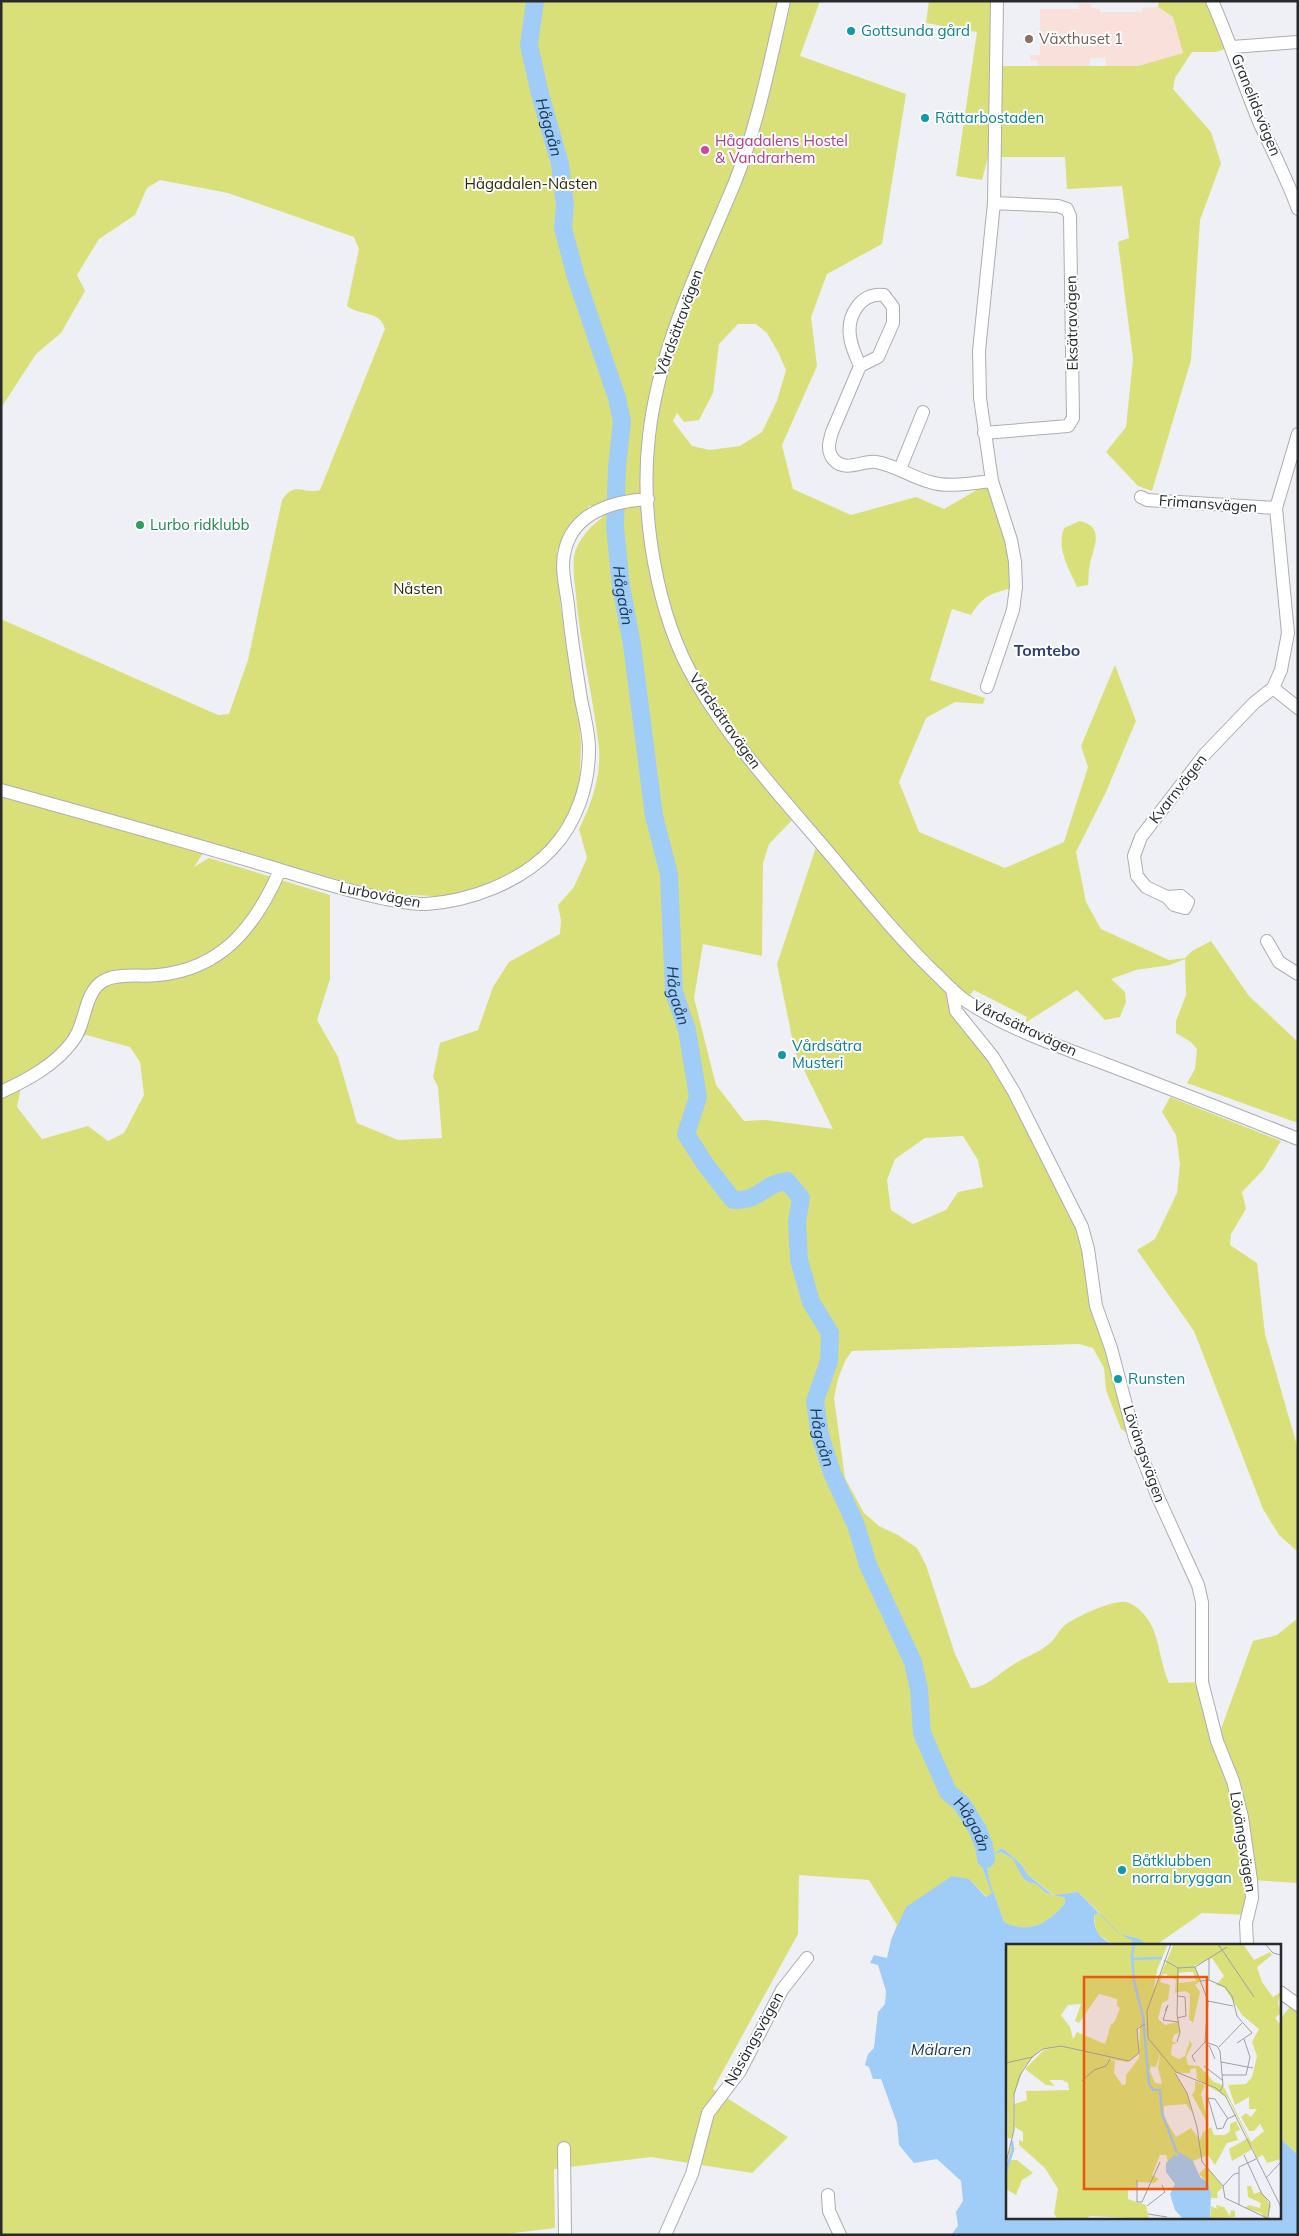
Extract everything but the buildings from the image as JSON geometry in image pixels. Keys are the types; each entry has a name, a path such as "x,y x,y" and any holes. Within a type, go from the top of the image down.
{"street":[{"name":"Vårdsätravägen","path":"784,1 757,117 736,180 709,240 662,366 648,437 648,499 651,538 665,603 677,644 696,682 746,756 877,912 966,1001 1045,1040 1298,1139"},
{"path":"987,687 1012,610 1016,587 1015,562 1011,540 992,480 980,398 979,351 994,203 997,1"},
{"name":"Granelidsvägen","path":"1212,1 1232,46 1260,122 1287,179 1298,209"},
{"path":"1232,46 1298,42"},
{"name":"Eksätravägen","path":"984,433 1063,427 1068,426 1073,418 1070,216 1067,209 1058,206 994,203"},
{"path":"860,366 851,342 850,325 861,301 873,294 884,295 894,307 893,323 878,357 860,366 832,432 829,452 839,464 855,466 873,461 937,483 992,480"},
{"path":"900,469 923,412"},
{"path":"1298,434 1276,508 1288,633 1285,656 1273,688 1298,708"},
{"name":"Frimansvägen","path":"1141,498 1147,500 1276,508"},
{"name":"Lurbovägen","path":"1,790 375,897 424,904 451,901 510,881 552,849 569,825 581,802 587,775 589,747 572,646 564,552 576,530 585,519 603,507 627,500 648,499"},
{"name":"Kvarnvägen","path":"1168,897 1146,887 1137,876 1134,856 1140,837 1205,754 1254,703 1273,688"},
{"path":"1,1092 22,1082 48,1065 73,1042 82,1026 91,993 105,980 160,975 187,968 214,958 236,942 268,899 280,870"},
{"path":"1267,942 1279,962 1298,974"},
{"name":"Lövängsvägen","path":"952,989 956,1011 994,1057 1014,1092 1082,1227 1088,1249 1096,1306 1111,1348 1135,1439 1157,1495 1198,1585 1202,1602 1202,1682 1217,1741 1233,1781 1242,1817 1250,1871 1252,1898 1246,1923 1247,1944"},
{"name":"Näsängsvägen","path":"666,2235 692,2174 708,2113 740,2071 782,1990 807,1958"},
{"path":"1282,1993 1298,2005"},
{"path":"564,2148 565,2235"},
{"path":"828,2195 829,2211 840,2235"}],"shaded area":[{"path":"1079,3 1091,4 1091,8 1100,9 1100,12 1142,12 1142,8 1158,7 1173,16 1184,53 1138,66 1107,66 1105,58 1090,58 1090,66 1038,66 1037,61 1030,60 1030,55 1040,55 1040,9 1079,9"}],"green space":[{"path":"1,1 779,1 727,217 748,164 756,137 791,1 820,1 800,56 906,94 882,244 827,274 811,317 817,366 782,445 793,489 851,515 916,497 944,509 992,481 1016,587 985,598 971,615 952,609 930,680 985,698 983,704 955,702 926,718 899,782 919,832 1005,868 1064,842 1088,767 1081,746 1115,665 1136,721 1106,792 1076,852 1086,902 1101,929 1169,960 1185,958 1192,951 1211,941 1249,996 1298,1042 1298,1123 1187,1083 1195,1069 1197,1049 1191,1042 1176,1033 1176,1021 1186,995 1185,959 1170,965 1136,970 1111,979 1125,992 1126,1002 1120,1017 1105,1020 1077,990 1025,1023 1027,1017 974,990 960,1007 993,1057 1082,1227 1095,1297 1135,1439 1121,1429 1106,1390 1104,1368 1093,1348 1079,1344 852,1351 845,1361 838,1379 834,1398 845,1478 864,1513 879,1526 898,1535 917,1548 926,1565 955,1654 971,1688 987,1683 1011,1666 1046,1647 1065,1625 1077,1618 1103,1606 1126,1602 1139,1609 1153,1628 1169,1683 1202,1682 1202,1623 1217,1740 1253,1641 1277,1635 1298,1618 1298,1883 1251,1880 1248,1915 1202,1913 1157,1944 1144,1943 1123,1935 1131,1940 1132,1944 1112,1944 1096,1933 1094,1915 1101,1914 1078,1892 1054,1895 1028,1875 1020,1863 1002,1848 986,1859 982,1867 993,1893 987,1897 969,1879 891,1940 897,1925 869,1880 799,1875 798,1934 713,2089 788,2137 752,2173 651,2157 554,2169 555,2228 497,2235 1,2235 1,619 218,715 229,714 248,660 282,500 287,494 296,489 320,490 385,329 379,319 347,306 359,249 354,237 228,193 160,180 147,188 135,215 99,239 77,275 85,291 61,333 36,354 1,408","holes":["738,324 756,324 767,333 778,352 786,370 777,401 762,432 740,446 710,450 692,446 673,421 677,413 684,422 699,420 713,393 719,344","590,505 603,517 581,539 574,556 574,581 579,624 599,749 597,780 579,829 587,858 574,887 558,905 561,920 560,934 509,962 493,987 478,1030 440,1043 433,1077 438,1087 442,1138 398,1140 357,1123 338,1057 317,1020 330,979 330,895 209,858 194,867 209,844 390,894 456,897 520,870 561,833 579,802 581,743 574,672 561,610 557,550","797,815 818,841 777,964 795,1052 833,1129 766,1120 744,1121 716,1085 694,998 703,944 762,956 763,863 769,844","86,1035 130,1047 140,1062 144,1095 124,1133 108,1141 88,1126 42,1139 17,1107 22,1082 73,1042","963,1136 978,1160 983,1187 958,1192 946,1210 913,1224 891,1210 887,1180 895,1159 925,1138"]},
{"path":"929,1 997,1 996,66 1138,66 1183,53 1173,17 1158,7 1159,1 1212,1 1232,47 1216,52 1192,52 1175,78 1173,89 1211,132 1221,163 1200,220 1191,360 1152,491 1138,486 1106,452 1126,427 1133,359 1118,242 1129,238 1122,186 1067,189 1065,157 988,157 982,180 956,176 977,32 926,23"},
{"path":"1080,521 1093,528 1096,539 1089,567 1088,585 1077,587 1064,558 1062,536 1064,528"},
{"path":"1170,1097 1281,1141 1263,1170 1242,1192 1246,1209 1231,1234 1230,1245 1257,1263 1265,1334 1298,1449 1298,1552 1279,1535 1263,1509 1194,1331 1137,1250 1155,1239 1177,1193 1180,1164 1176,1135 1162,1112"},
{"path":"1001,1852 1013,1859 1028,1882 1036,1884 1046,1893 1065,1898 1065,1903 1052,1917 1030,1927 1022,1927 1004,1922 990,1882 986,1862 993,1855"},
{"path":"1294,2002 1298,2005 1298,2155 1282,2140 1282,2017"}],"water":[{"name":"Mälaren","path":"1002,1848 1020,1863 1028,1875 1053,1895 1078,1892 1120,1934 1139,1939 1146,1944 1132,1944 1131,1940 1118,1933 1098,1913 1094,1915 1096,1930 1101,1937 1112,1944 1006,1944 1006,2218 1282,2218 1282,2140 1298,2155 1298,2235 951,2235 958,2226 956,2212 963,2201 961,2181 937,2159 914,2163 899,2145 897,2123 881,2079 873,2079 869,2067 865,2065 868,2054 874,2048 878,2012 885,2004 886,1991 878,1965 870,1963 874,1955 887,1958 891,1940 906,1907 952,1876 969,1879 986,1897 992,1893 982,1867 986,1859","holes":["1001,1852 1013,1859 1023,1878 1028,1882 1036,1884 1046,1893 1065,1898 1065,1903 1059,1910 1052,1917 1038,1925 1022,1927 1004,1922 990,1882 986,1862 993,1855"]}],"waterway":[{"name":"Hågaån","path":"535,1 529,45 540,94 560,164 565,205 563,228 576,277 617,398 622,421 617,467 615,527 621,586 632,645 654,816 669,874 674,992 687,1030 698,1097 686,1134 705,1164 733,1200 742,1200 755,1196 772,1186 787,1181 801,1198 797,1222 799,1260 811,1302 830,1333 829,1361 815,1401 820,1435 832,1473 856,1525 868,1565 913,1662 919,1689 922,1733 948,1792 962,1804 978,1830 984,1846 986,1859"}],"place":[{"name":"Gottsunda gård","path":"851,31"},
{"name":"Växthuset 1","path":"1029,39"},
{"name":"Rättarbostaden","path":"925,118"},
{"name":"Hågadalens Hostel & Vandrarhem","path":"705,150"},
{"name":"Lurbo ridklubb","path":"140,525"},
{"name":"Vårdsätra Musteri","path":"782,1055"},
{"name":"Runsten","path":"1118,1379"},
{"name":"Båtklubben norra bryggan","path":"1122,1870"}],"district":[{"name":"Tomtebo","path":"1047,650"}],"park label":[{"name":"Hågadalen-Nåsten","path":"531,184"},
{"name":"Nåsten","path":"418,589"}]}
